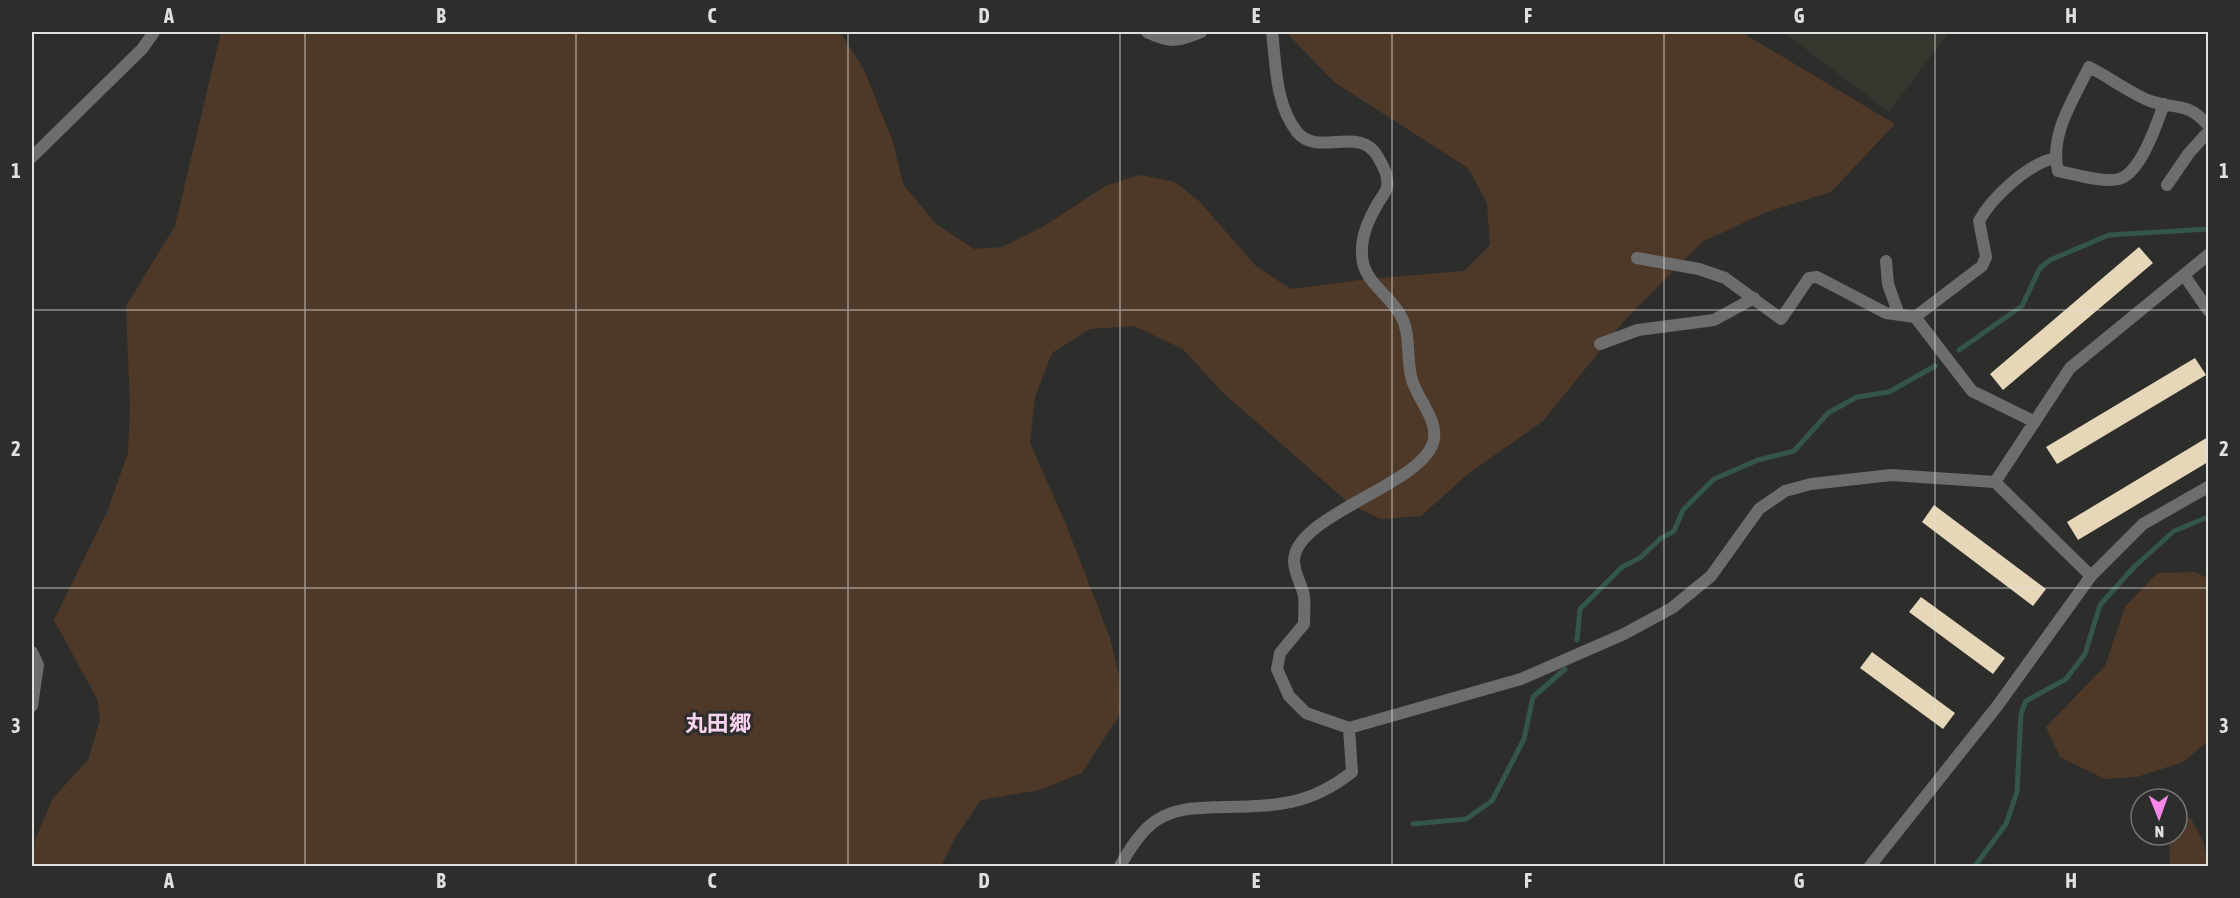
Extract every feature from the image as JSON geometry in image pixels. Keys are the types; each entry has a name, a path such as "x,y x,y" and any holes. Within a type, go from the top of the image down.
{"street":[{"path":"32,157 142,49 154,32"},
{"path":"1147,32 1166,40 1183,39 1201,32"},
{"path":"1272,32 1280,97 1298,132 1313,142 1360,141 1376,153 1386,172 1387,187 1366,225 1361,256 1372,283 1396,307 1403,320 1412,380 1433,424 1434,441 1416,465 1392,483 1365,496 1325,522 1300,544 1294,561 1304,597 1304,624 1280,653 1277,669 1289,696 1306,713 1349,728 1521,679 1633,629 1672,608 1711,576 1759,509 1785,491 1811,484 1891,475 1995,482 2091,576"},
{"path":"2164,104 2141,156 2130,171 2120,178 2106,179 2058,171 2055,158 2056,139 2089,67 2150,100 2196,111 2208,125"},
{"path":"2167,185 2189,153 2208,132"},
{"path":"1914,317 1982,266 1986,257 1979,221 1999,194 2044,160 2055,158"},
{"path":"1995,482 2070,368 2208,255"},
{"path":"1637,258 1699,269 1725,278 1780,319 1809,278 1817,277 1886,313 1914,317 1972,391 2035,422"},
{"path":"1886,261 1888,284 1899,315"},
{"path":"2184,275 2208,310"},
{"path":"1600,344 1638,330 1714,320 1754,298"},
{"path":"1870,867 1998,705 2091,576 2143,524 2208,487"},
{"path":"32,652 38,665 32,706"},
{"path":"1120,867 1131,847 1156,820 1186,808 1267,806 1300,801 1331,789 1352,772 1349,728"}],"shaded area":[{"path":"221,32 840,32 864,70 893,142 903,184 936,224 974,249 1002,247 1044,226 1107,185 1140,175 1175,182 1199,201 1256,266 1291,289 1368,279 1464,271 1490,245 1487,203 1468,168 1334,82 1286,32 1741,32 1895,124 1831,192 1764,213 1702,242 1624,321 1543,421 1468,474 1421,516 1381,519 1351,505 1222,392 1183,349 1134,326 1090,329 1052,353 1035,397 1030,443 1065,522 1110,638 1119,676 1120,714 1082,773 1039,790 981,800 955,838 941,866 32,866 35,840 53,798 88,760 100,720 97,699 54,620 107,512 128,453 130,408 126,306 175,226"},
{"path":"1783,32 1949,32 1889,112"},
{"path":"2196,572 2208,579 2208,741 2183,762 2137,777 2105,779 2060,757 2046,727 2105,666 2125,607 2157,573"},
{"path":"2189,818 2191,819 2203,841 2208,866 2170,866 2169,847 2189,847"}],"building":[{"path":"2139,247 2153,263 2003,390 1990,374"},
{"path":"2195,358 2206,375 2057,464 2046,447"},
{"path":"2208,437 2208,462 2078,540 2067,522"},
{"path":"1934,505 2046,589 2033,606 1922,522"},
{"path":"1921,597 2005,658 1993,674 1909,612"},
{"path":"1872,652 1955,713 1943,729 1860,668"}],"waterway":[{"path":"1959,350 2022,306 2040,268 2050,260 2109,235 2208,229"},
{"path":"1577,640 1580,609 1622,567 1640,558 1660,539 1674,531 1683,510 1714,479 1758,460 1794,451 1828,413 1857,397 1889,392 1935,366"},
{"path":"1975,866 2006,824 2017,792 2021,713 2026,701 2066,679 2085,654 2100,605 2134,567 2174,531 2208,517"},
{"path":"1413,824 1466,819 1492,801 1524,739 1533,697 1565,669"}],"district":[{"name":"丸田郷","path":"718,723"}]}
